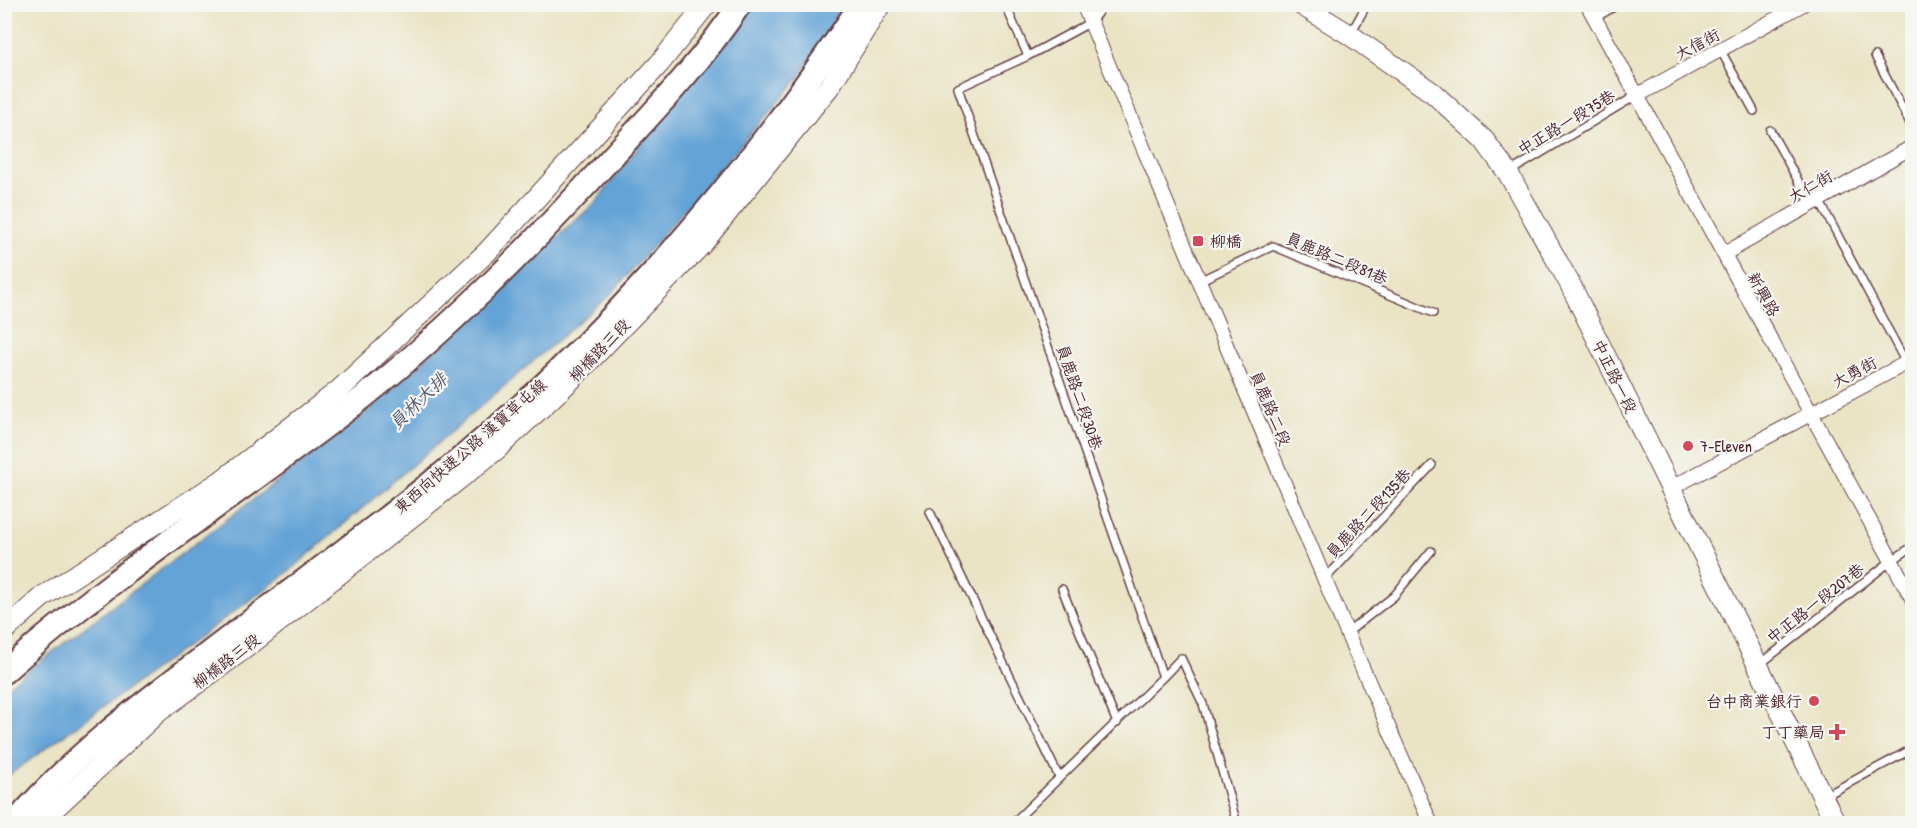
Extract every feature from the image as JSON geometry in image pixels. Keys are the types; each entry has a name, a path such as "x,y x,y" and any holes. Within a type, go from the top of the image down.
{"highway":[{"path":"4,672 62,621 348,409 425,344 505,271 565,208 682,80 740,4"},
{"name":"東西向快速公路 漢寶草屯線","path":"14,824 80,757 146,700 417,494 564,365 687,234 749,159 810,80 861,4"}],"main road":[{"path":"4,631 42,597 221,481 338,391 487,252 660,63 707,4"},
{"name":"柳橋路三段","path":"38,824 157,714 251,644 496,450 571,380 703,243 830,86 881,4"},
{"name":"中正路一段","path":"1300,4 1350,34 1433,93 1484,140 1509,173 1570,284 1836,824"}],"street":[{"name":"員鹿路二段","path":"1083,4 1347,633 1431,824"},
{"name":"新興路","path":"1587,4 1912,598"},
{"name":"大信街","path":"1638,95 1803,4"},
{"name":"大仁街","path":"1724,254 1912,147"},
{"name":"大勇街","path":"1671,488 1909,362"}],"lane":[{"path":"1005,4 1028,56"},
{"name":"員鹿路二段30巷","path":"1104,4 1091,22 1028,56 958,88 1163,677"},
{"path":"1350,34 1367,4"},
{"path":"1595,18 1619,4"},
{"path":"1721,51 1754,111"},
{"path":"1875,56 1912,127"},
{"name":"中正路一段75巷","path":"1509,173 1638,95"},
{"path":"1770,130 1909,362"},
{"name":"員鹿路二段81巷","path":"1199,281 1273,246 1433,313"},
{"name":"員鹿路二段135巷","path":"1325,579 1432,465"},
{"path":"930,512 1059,777"},
{"name":"中正路一段207巷","path":"1757,666 1890,561 1912,547"},
{"path":"1347,633 1394,596 1431,551"},
{"path":"1062,589 1117,723"},
{"path":"1012,824 1181,658 1203,704 1237,824"},
{"path":"1823,797 1912,749"}],"water":[{"name":"員林大排","path":"745,5 843,5 799,78 611,294 286,574 5,778 5,688 359,419 597,201"}],"place":[{"name":"柳橋","path":"1198,241"},
{"name":"7-Eleven","path":"1688,446"},
{"name":"台中商業銀行","path":"1814,701"},
{"name":"丁丁藥局","path":"1837,732"}]}
